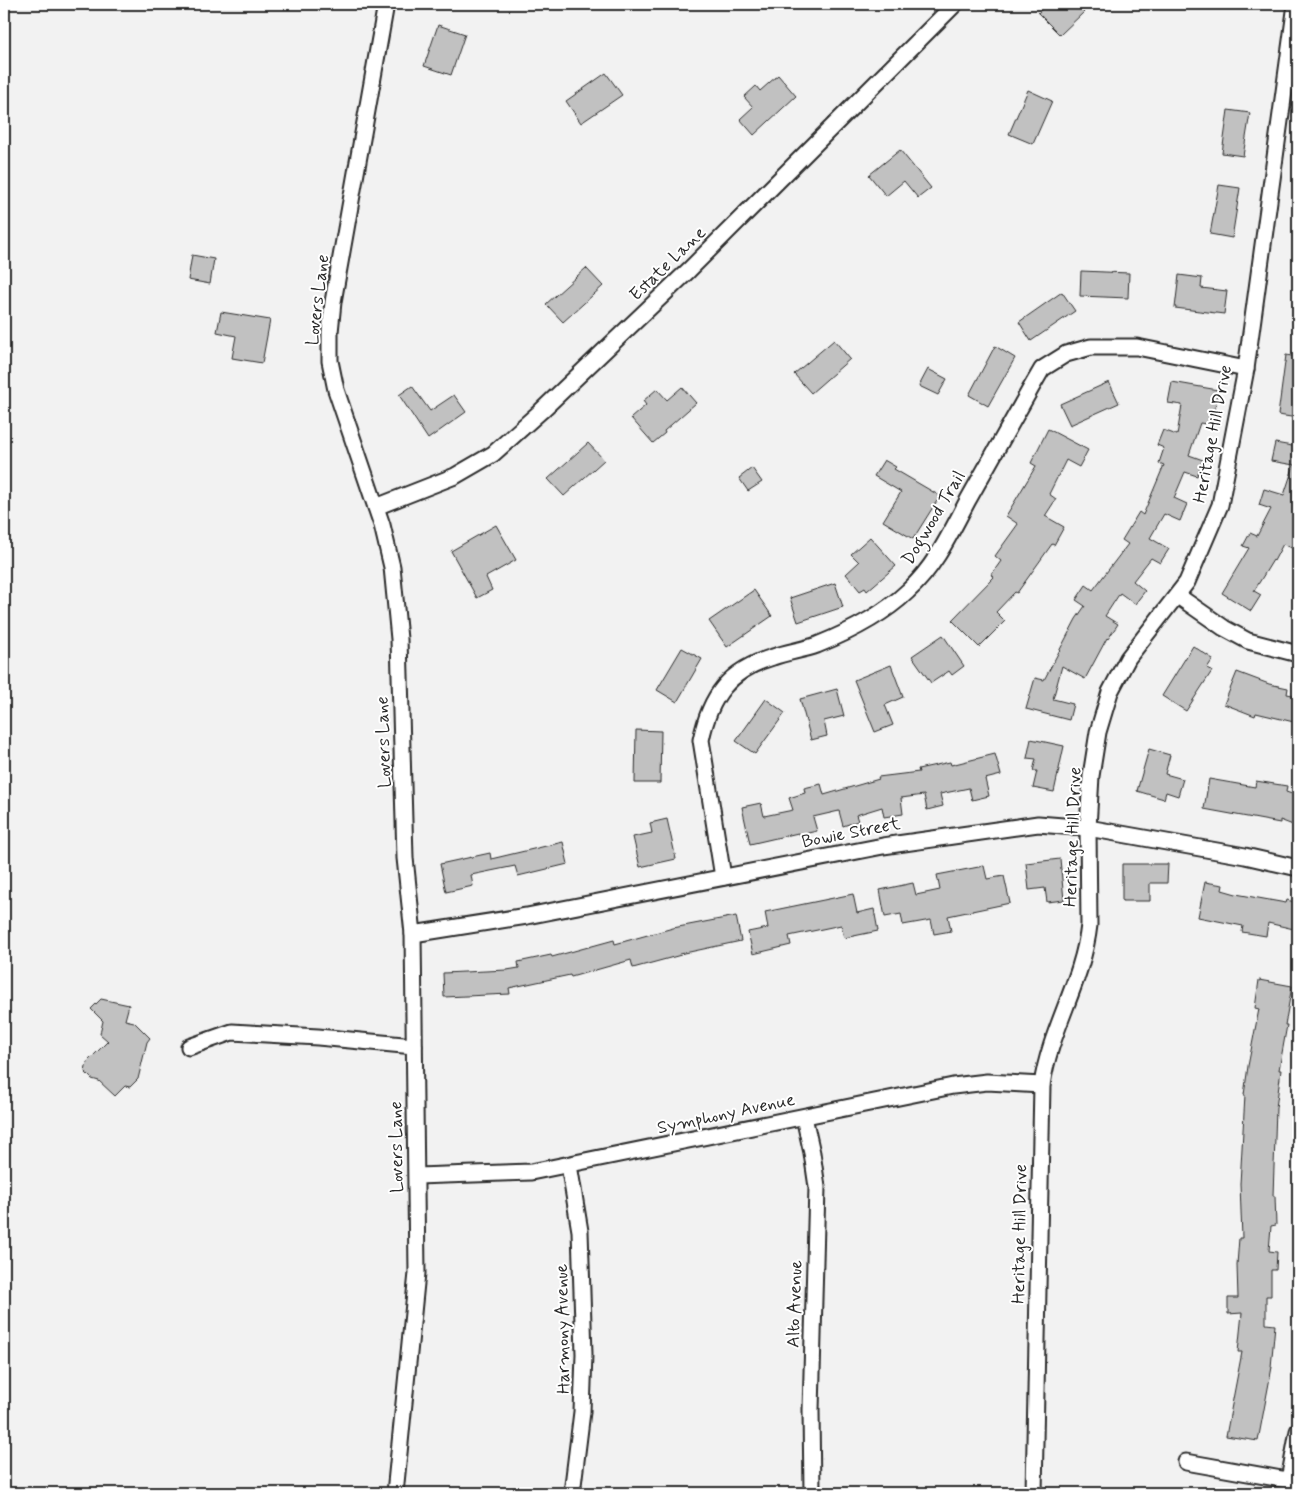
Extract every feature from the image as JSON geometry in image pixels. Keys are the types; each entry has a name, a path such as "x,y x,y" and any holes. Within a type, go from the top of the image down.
{"street":[{"name":"Lovers Lane","path":"386,4 334,302 330,332 330,361 336,390 382,525 392,567 397,602 405,858 413,934 417,1273 410,1326 395,1493"},
{"name":"Estate Lane","path":"376,508 455,476 493,454 541,411 689,270 955,4"},
{"name":"Heritage Hill Drive","path":"1034,1493 1042,1085 1048,1054 1080,969 1087,941 1089,925 1088,828 1091,776 1098,732 1110,692 1128,658 1188,582 1220,504 1246,369 1296,4"},
{"name":"Dogwood Trail","path":"723,877 701,740 705,719 716,696 728,682 748,666 815,645 850,631 907,592 925,574 947,539 1042,369 1066,354 1091,347 1136,347 1246,369"},
{"path":"1178,596 1224,628 1248,641 1298,654"},
{"name":"Bowie Street","path":"413,934 527,916 883,846 941,836 1038,824 1088,828 1246,856 1298,868"},
{"path":"189,1047 232,1032 414,1046"},
{"name":"Symphony Avenue","path":"417,1176 518,1173 569,1165 971,1084 1007,1082 1042,1085"},
{"name":"Alto Avenue","path":"804,1117 817,1187 811,1410 812,1493"},
{"name":"Harmony Avenue","path":"569,1165 580,1231 584,1354 582,1412 572,1493"},
{"path":"1186,1462 1293,1481 1298,1431"}],"building":[{"path":"1047,4 1076,4 1084,12 1060,35 1038,13"},
{"path":"438,25 465,34 451,75 424,66"},
{"path":"606,73 622,95 581,123 566,101"},
{"path":"778,75 796,96 754,135 740,119 753,107 744,97 756,86 760,91"},
{"path":"1028,90 1052,101 1033,144 1009,134"},
{"path":"1228,110 1250,113 1243,156 1222,153"},
{"path":"900,150 931,188 918,198 904,181 886,196 869,175"},
{"path":"1219,185 1240,188 1232,238 1210,234"},
{"path":"192,255 214,259 210,284 188,280"},
{"path":"586,268 603,286 563,322 546,304"},
{"path":"1081,271 1129,273 1128,298 1080,296"},
{"path":"1179,275 1202,278 1201,288 1227,291 1224,314 1175,308"},
{"path":"1062,292 1075,311 1031,341 1019,322"},
{"path":"221,312 270,320 262,363 232,358 236,336 217,332"},
{"path":"834,340 850,359 811,393 794,374"},
{"path":"995,346 1015,358 988,406 969,395"},
{"path":"1286,355 1298,357 1298,418 1278,415"},
{"path":"928,369 947,379 938,395 919,386"},
{"path":"1109,382 1119,403 1070,425 1060,404"},
{"path":"1172,382 1218,390 1212,425 1200,423 1189,455 1203,460 1197,476 1185,472 1174,498 1187,504 1180,521 1164,514 1150,538 1169,549 1160,563 1151,558 1133,581 1145,591 1135,604 1120,593 1105,616 1118,624 1107,638 1085,679 1062,666 1053,699 1073,704 1069,720 1026,709 1035,678 1044,680 1076,619 1085,606 1076,600 1086,585 1093,590 1128,544 1122,540 1139,512 1143,515 1164,465 1159,463 1164,448 1157,445 1163,430 1177,435 1182,405 1168,403"},
{"path":"412,386 430,411 454,395 466,412 428,439 399,395"},
{"path":"682,387 696,403 653,443 631,418 646,405 643,401 657,389 667,400"},
{"path":"1048,429 1088,450 1079,467 1066,460 1049,494 1056,499 1045,516 1064,527 1054,545 1052,544 1017,593 1015,592 996,612 1005,621 979,647 952,620 994,577 991,575 1001,561 995,556 1018,524 1006,516 1036,466 1031,463"},
{"path":"588,443 604,460 564,496 548,479"},
{"path":"1275,443 1298,447 1298,536 1292,548 1283,544 1254,591 1261,595 1251,611 1222,593 1249,548 1243,546 1250,533 1257,536 1271,509 1259,505 1264,489 1284,495 1294,465 1271,461"},
{"path":"884,460 896,467 894,469 940,496 913,539 883,521 901,492 874,476"},
{"path":"752,468 762,482 748,491 739,478"},
{"path":"496,525 516,560 486,577 492,590 477,598 451,551"},
{"path":"870,537 896,566 867,591 865,588 860,591 846,574 859,562 851,554"},
{"path":"835,583 843,607 798,622 790,598"},
{"path":"754,590 772,616 727,647 709,621"},
{"path":"943,635 964,666 952,675 949,671 931,683 912,656"},
{"path":"1193,646 1213,659 1207,668 1212,671 1186,711 1162,696"},
{"path":"682,648 702,659 677,702 657,690"},
{"path":"891,665 903,697 885,705 893,725 875,732 854,680"},
{"path":"1237,672 1269,684 1288,688 1287,694 1298,696 1298,723 1256,713 1255,716 1224,704"},
{"path":"837,689 844,716 824,721 827,736 811,740 800,699"},
{"path":"766,699 785,713 755,754 736,741"},
{"path":"636,730 661,731 660,783 635,783"},
{"path":"1031,739 1064,746 1054,792 1033,788 1037,771 1033,771 1036,759 1027,758"},
{"path":"1149,749 1170,755 1165,774 1183,779 1178,796 1166,792 1164,799 1137,791"},
{"path":"995,754 1001,775 985,779 989,796 972,800 969,788 940,794 943,806 927,810 924,795 901,798 903,814 884,817 882,807 856,815 858,821 843,826 839,811 813,817 817,831 799,835 798,833 750,844 742,807 761,803 764,816 793,810 789,798 805,793 804,788 821,784 824,795 879,779 878,777 919,772 918,769 950,762 951,765"},
{"path":"1209,779 1255,787 1256,781 1287,786 1286,792 1298,796 1298,827 1280,820 1280,823 1204,809"},
{"path":"667,819 676,859 640,867 633,837 652,833 650,823"},
{"path":"563,842 568,864 518,876 515,866 471,875 473,886 446,892 440,864 490,853 491,859"},
{"path":"1060,859 1064,900 1047,902 1045,888 1029,890 1026,863"},
{"path":"1122,864 1168,864 1167,883 1150,883 1150,901 1122,901"},
{"path":"984,866 987,879 1004,876 1010,903 948,916 951,931 934,934 931,920 903,925 901,914 885,917 880,890 913,883 916,895 940,890 937,875"},
{"path":"1205,882 1223,885 1222,890 1236,894 1286,903 1287,900 1298,903 1298,930 1268,923 1266,936 1242,932 1243,926 1198,917"},
{"path":"853,894 857,913 874,909 878,931 844,938 841,925 789,936 791,945 753,954 748,932 768,928 765,912"},
{"path":"736,916 741,941 680,954 633,968 631,960 571,977 570,975 509,988 510,994 444,997 443,973 519,968 518,962 551,955 552,957 614,940 615,944 673,928"},
{"path":"1259,980 1292,986 1279,1070 1281,1070 1276,1108 1273,1196 1275,1196 1276,1225 1271,1226 1269,1251 1277,1252 1276,1270 1271,1270 1271,1296 1266,1296 1266,1324 1275,1325 1272,1367 1258,1441 1226,1436 1242,1352 1238,1352 1242,1313 1228,1314 1228,1298 1238,1298 1237,1265 1239,1238 1242,1238 1240,1184 1244,1095 1259,1009 1255,1008"},
{"path":"101,999 129,1005 125,1020 134,1022 150,1038 147,1042 138,1079 130,1087 125,1086 115,1096 99,1081 92,1079 85,1072 87,1062 108,1041 100,1034 103,1021 91,1009"}]}
